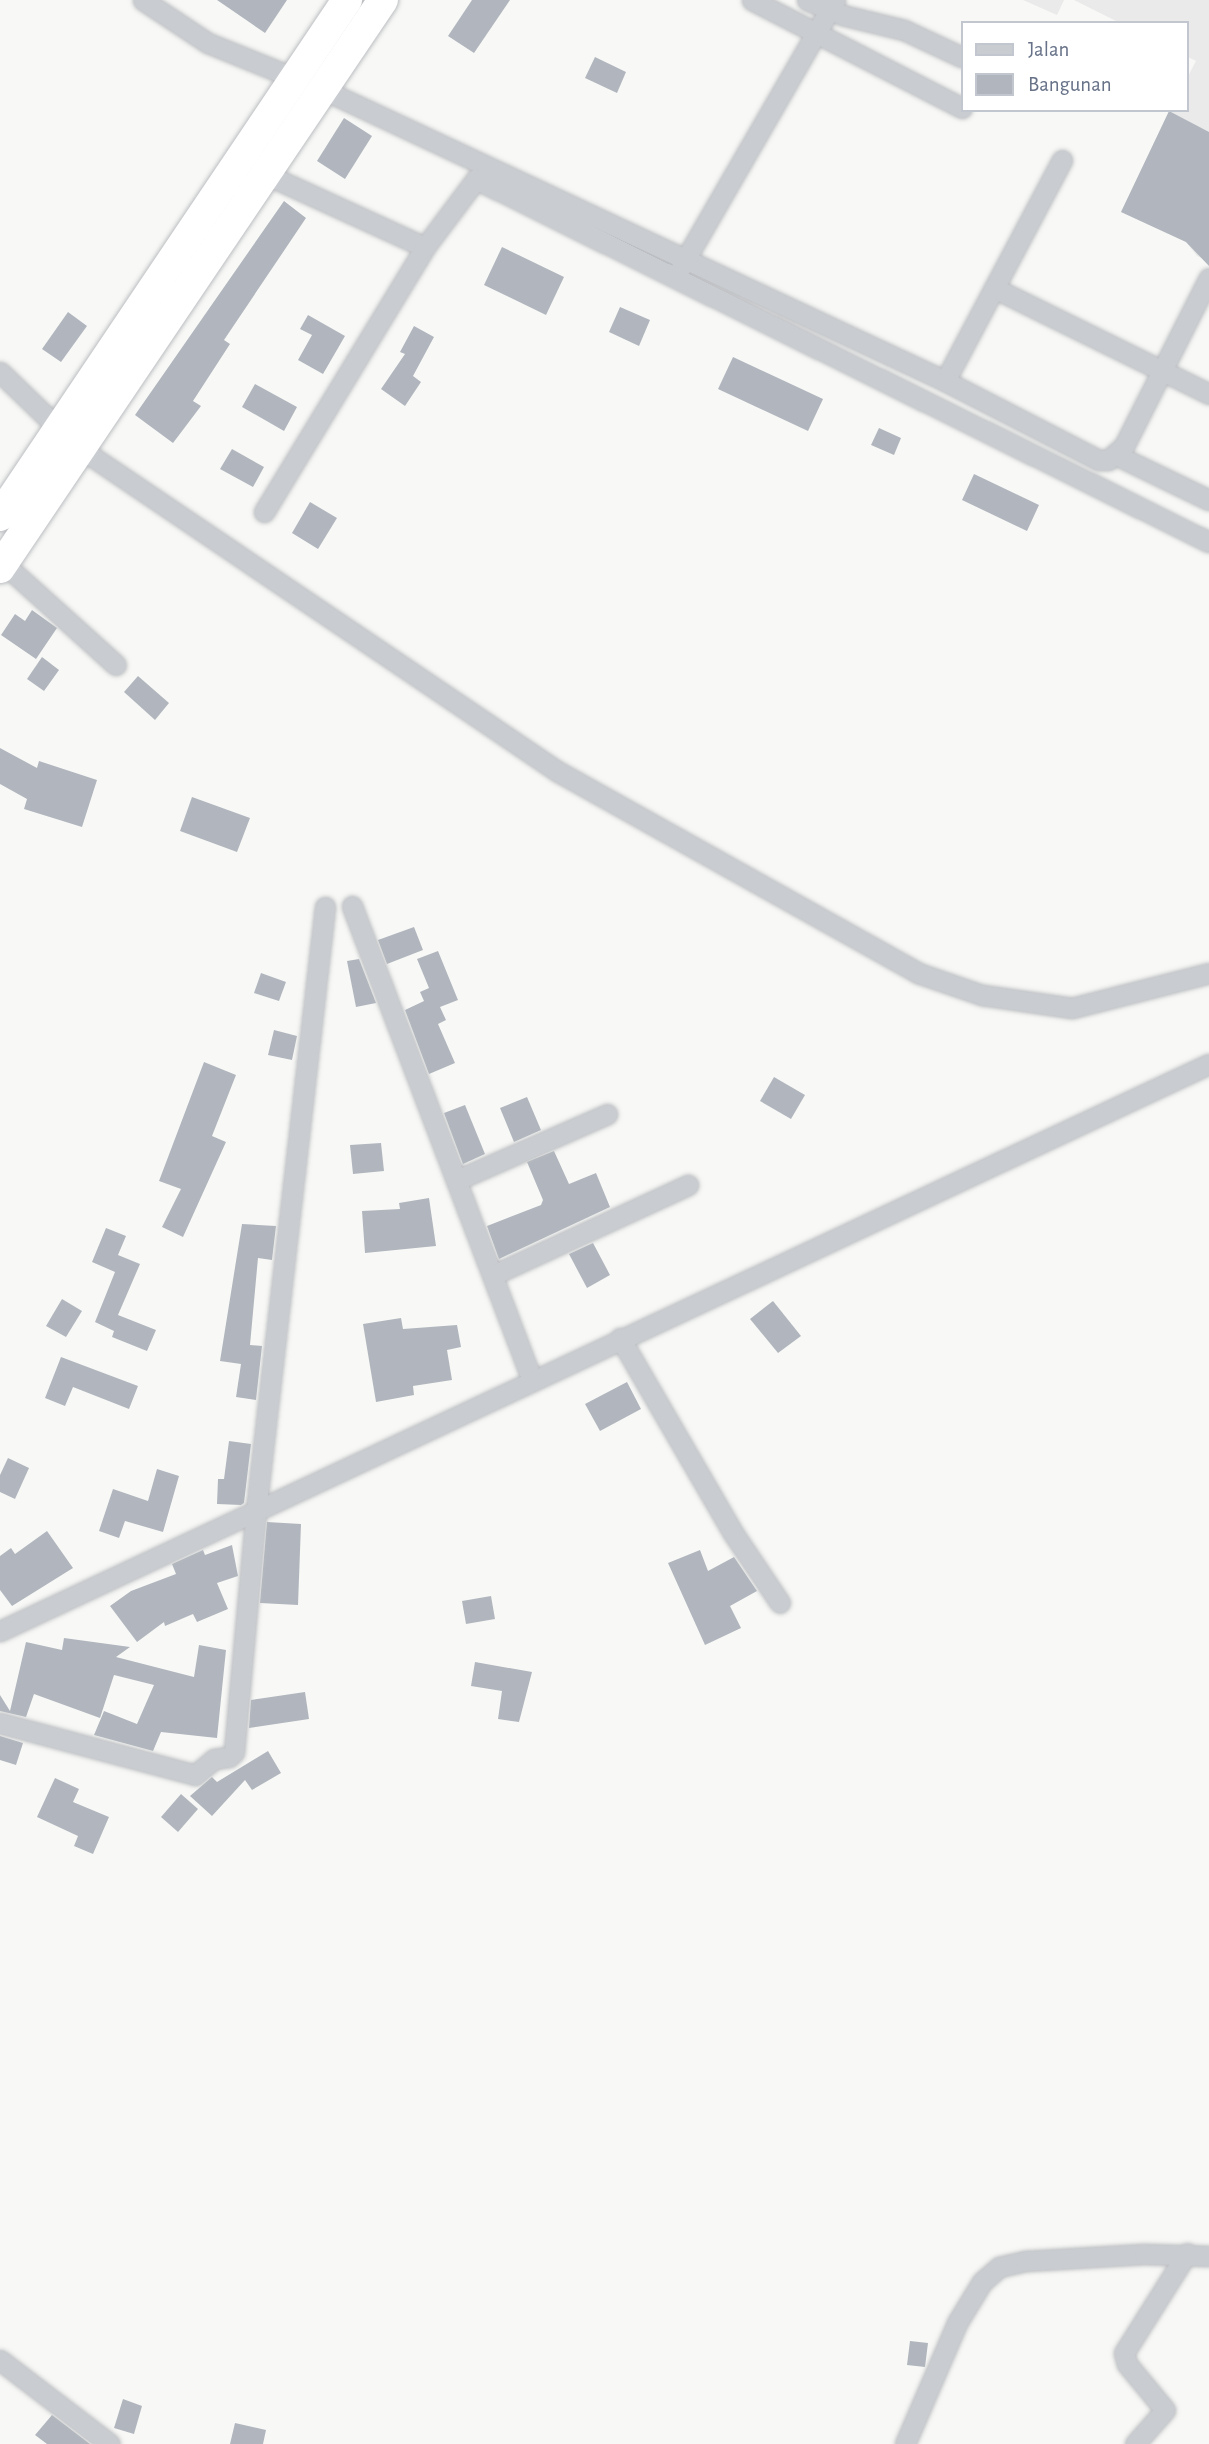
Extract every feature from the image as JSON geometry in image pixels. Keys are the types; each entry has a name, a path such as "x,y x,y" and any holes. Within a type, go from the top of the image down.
{"highway":[{"path":"0,516 67,438 168,288 291,79 347,0"},
{"path":"168,288 263,173 383,0"},
{"path":"2,566 67,438"}],"street":[{"path":"143,0 208,43 291,79 322,89 686,258 944,381 1099,460 1116,455 1209,500"},
{"path":"752,0 960,107"},
{"path":"807,0 833,5 904,30 960,56"},
{"path":"676,278 833,5"},
{"path":"944,381 1062,160"},
{"path":"263,173 425,247"},
{"path":"264,512 425,247 475,179 1209,542"},
{"path":"1116,455 1209,278"},
{"path":"994,288 1209,394"},
{"path":"0,372 67,438 557,771 918,973 982,995 1072,1007 1209,973"},
{"path":"2,566 116,665"},
{"path":"352,906 533,1380"},
{"path":"0,1723 195,1775 214,1759 233,1755 256,1510 325,907"},
{"path":"2,1628 1209,1064"},
{"path":"457,1180 607,1114"},
{"path":"493,1276 688,1185"},
{"path":"620,1338 733,1533 780,1604"},
{"path":"905,2444 957,2323 982,2282 999,2267 1025,2261 1186,2253 1209,2256"},
{"path":"1135,2444 1165,2410 1126,2364 1124,2353 1186,2253"},
{"path":"0,2360 110,2444"}],"shaded area":[{"path":"1023,0 1064,0 1057,15"},
{"path":"1074,0 1209,0 1209,261 1197,256 1186,242 1121,212 1169,112 1188,112 1188,76 1196,61 1188,57 1188,21 1116,21"}],"building":[{"path":"217,0 287,0 265,33"},
{"path":"472,0 510,0 474,53 448,36"},
{"path":"595,57 626,72 617,93 585,78"},
{"path":"1169,112 1209,132 1209,266 1186,242 1121,212"},
{"path":"344,118 372,136 345,179 317,161"},
{"path":"284,201 306,218 224,340 230,344 193,401 201,406 173,443 135,415"},
{"path":"502,247 564,277 546,315 484,285"},
{"path":"620,307 650,320 639,346 609,332"},
{"path":"68,312 87,326 61,362 42,349"},
{"path":"308,315 345,336 323,374 298,360 312,335 300,329"},
{"path":"414,326 434,337 413,376 421,382 405,406 381,389 405,354 400,352"},
{"path":"733,357 823,399 808,431 718,389"},
{"path":"255,384 297,407 284,431 242,407"},
{"path":"879,428 901,438 894,455 871,445"},
{"path":"232,449 264,467 253,487 220,469"},
{"path":"974,474 1039,505 1027,531 962,500"},
{"path":"310,502 337,518 318,549 292,533"},
{"path":"32,610 57,628 36,659 1,635 15,614 25,621"},
{"path":"42,657 59,670 44,691 27,679"},
{"path":"138,676 169,703 155,720 124,692"},
{"path":"0,748 37,768 39,761 97,780 82,827 24,809 27,799 0,784"},
{"path":"192,797 250,818 237,852 180,831"},
{"path":"414,927 423,950 387,964 378,940"},
{"path":"438,951 458,1000 440,1007 446,1020 438,1024 455,1063 429,1074 405,1010 424,1001 420,992 429,988 417,959"},
{"path":"359,959 376,1003 356,1007 347,961"},
{"path":"261,973 286,982 279,1001 254,993"},
{"path":"274,1030 297,1036 292,1060 268,1055"},
{"path":"204,1062 236,1075 212,1136 226,1142 183,1237 162,1227 181,1189 159,1181"},
{"path":"774,1077 805,1095 791,1119 760,1101"},
{"path":"527,1097 541,1130 514,1142 500,1108"},
{"path":"465,1105 485,1154 463,1164 444,1113"},
{"path":"381,1143 384,1171 353,1174 350,1145"},
{"path":"554,1151 569,1184 596,1173 610,1207 499,1259 487,1226 541,1205 543,1200 527,1162"},
{"path":"429,1198 436,1246 365,1253 362,1211 400,1209 399,1203"},
{"path":"242,1224 276,1226 272,1260 258,1258 250,1345 262,1346 256,1400 236,1397 241,1364 220,1361"},
{"path":"106,1228 126,1236 118,1255 140,1264 118,1315 156,1330 147,1351 112,1337 114,1331 95,1322 115,1272 92,1262"},
{"path":"593,1243 610,1275 587,1288 569,1254"},
{"path":"62,1299 82,1311 66,1337 46,1326"},
{"path":"773,1301 801,1336 778,1353 750,1319"},
{"path":"401,1318 403,1329 457,1325 461,1347 447,1350 452,1380 413,1386 414,1395 376,1402 363,1324"},
{"path":"61,1357 138,1386 129,1409 73,1387 65,1406 45,1398"},
{"path":"627,1382 641,1409 600,1431 585,1404"},
{"path":"229,1441 251,1444 244,1503 241,1505 217,1504 218,1479 224,1479"},
{"path":"8,1458 29,1468 15,1499 0,1492 0,1475"},
{"path":"157,1469 179,1476 163,1532 125,1521 119,1538 99,1531 113,1489 148,1501"},
{"path":"267,1522 301,1524 298,1605 260,1603"},
{"path":"47,1531 73,1568 12,1606 0,1590 0,1556 11,1548 15,1554"},
{"path":"232,1545 238,1576 217,1583 228,1609 197,1622 193,1614 165,1626 164,1622 137,1642 110,1606 131,1591 176,1574 172,1564 203,1550 205,1555"},
{"path":"700,1550 708,1571 734,1557 757,1591 730,1606 741,1628 705,1645 668,1563"},
{"path":"491,1596 495,1619 466,1624 462,1601"},
{"path":"64,1638 130,1647 116,1657 194,1677 199,1645 226,1650 217,1738 161,1732 153,1751 94,1735 104,1711 137,1724 154,1685 114,1675 100,1718 34,1694 26,1717 0,1711 0,1695 10,1711 26,1642 62,1650"},
{"path":"475,1662 532,1672 519,1722 498,1719 502,1691 471,1686"},
{"path":"305,1692 309,1719 249,1728 251,1700"},
{"path":"0,1736 23,1743 16,1765 0,1760"},
{"path":"268,1751 281,1773 252,1790 245,1780 212,1816 190,1796 212,1777 217,1782"},
{"path":"55,1778 79,1789 73,1802 109,1817 93,1854 74,1846 78,1836 37,1817"},
{"path":"181,1794 198,1809 178,1832 161,1817"},
{"path":"910,2341 928,2343 925,2367 907,2365"},
{"path":"123,2399 142,2406 134,2434 114,2428"},
{"path":"52,2415 90,2444 47,2444 35,2435"},
{"path":"235,2423 266,2430 263,2444 230,2444"}]}
